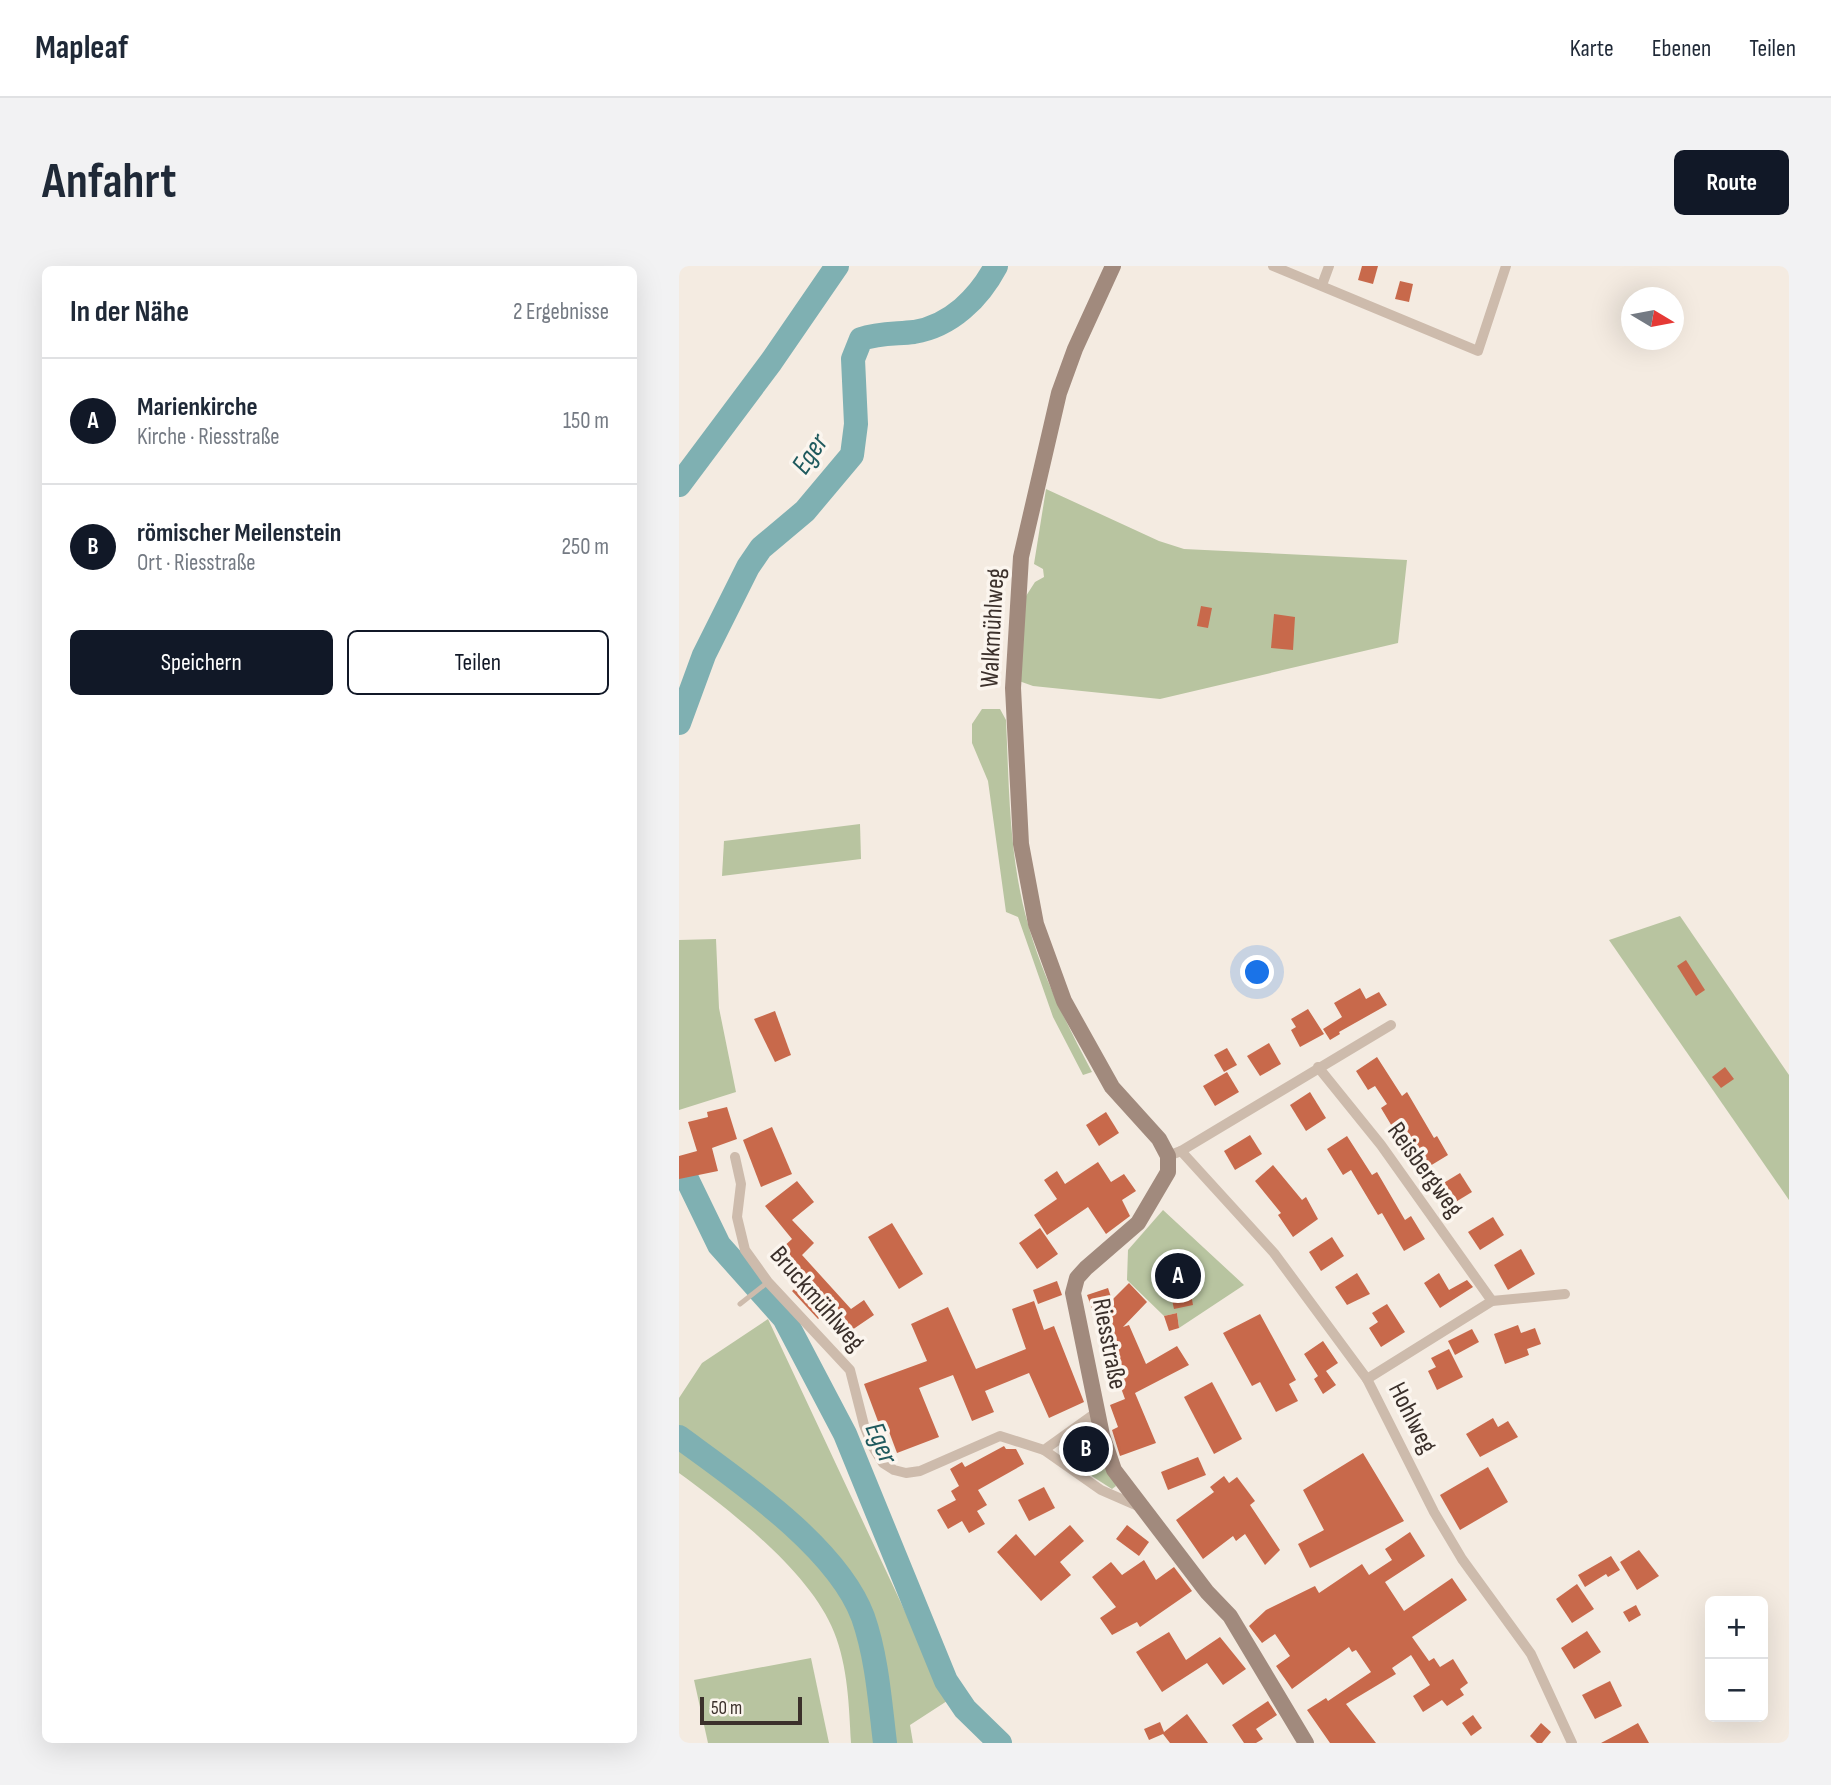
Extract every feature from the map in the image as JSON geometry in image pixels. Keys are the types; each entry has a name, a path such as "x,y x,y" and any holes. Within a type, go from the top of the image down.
{"street":[{"name":"Walkmühlweg","path":"1113,266 1088,317 1059,393 1026,528 1017,605 1013,688 1021,844 1036,924 1064,1001 1112,1087 1175,1154"},
{"path":"1273,266 1478,351 1506,266"},
{"path":"1322,285 1329,266"},
{"path":"1175,1154 1391,1024"},
{"name":"Reisbergweg","path":"1318,1067 1381,1145 1492,1301"},
{"name":"Hohlweg","path":"1175,1154 1274,1253 1367,1380 1448,1535 1531,1654 1572,1743"},
{"name":"Riesstraße","path":"1175,1154 1168,1172 1138,1223 1077,1279 1073,1293 1097,1412 1114,1470 1207,1592 1230,1616 1306,1743"},
{"name":"Bruckmühlweg","path":"735,1157 741,1184 737,1217 745,1250 768,1282 850,1370 873,1447 883,1463 906,1473 920,1471 1000,1436 1044,1450 1101,1490 1145,1509"},
{"path":"1367,1380 1492,1301 1565,1294"},
{"path":"1044,1450 1097,1412"}],"lane":[{"path":"740,1304 768,1282"}],"green space":[{"path":"1046,489 1159,541 1184,549 1407,560 1398,643 1160,699 1033,686 1019,681 1026,596 1035,582 1044,577 1043,569 1034,564"},
{"path":"982,709 1000,709 1006,720 1011,817 1025,913 1045,974 1092,1072 1083,1075 1053,1017 1018,917 1006,912 988,781 972,743 972,724"},
{"path":"860,824 861,859 722,876 724,841"},
{"path":"1680,916 1789,1075 1789,1200 1609,940"},
{"path":"716,939 719,1008 736,1092 679,1110 679,940"},
{"path":"1163,1210 1244,1285 1179,1328 1177,1313 1164,1316 1127,1280 1128,1250"},
{"path":"768,1319 947,1701 910,1725 913,1743 851,1743 842,1659 834,1632 823,1610 807,1587 767,1544 679,1473 679,1398 702,1363"},
{"path":"1090,1430 1116,1486 1112,1489 1065,1459 1063,1447 1072,1437"},
{"path":"811,1658 829,1743 708,1743 694,1680"}],"building":[{"path":"1362,266 1378,266 1373,284 1358,280"},
{"path":"1400,281 1413,284 1409,302 1395,299"},
{"path":"1201,606 1212,608 1208,628 1197,626"},
{"path":"1274,614 1295,617 1293,650 1271,648"},
{"path":"1686,960 1705,990 1696,996 1677,966"},
{"path":"1360,988 1366,999 1379,992 1387,1005 1339,1032 1340,1034 1330,1040 1323,1029 1342,1017 1334,1003"},
{"path":"1308,1009 1324,1034 1300,1047 1291,1030 1296,1027 1291,1019"},
{"path":"775,1011 791,1055 775,1062 754,1019"},
{"path":"1269,1043 1281,1064 1260,1076 1247,1056"},
{"path":"1227,1048 1237,1065 1224,1072 1214,1055"},
{"path":"1377,1057 1402,1096 1407,1092 1434,1138 1437,1136 1448,1155 1425,1169 1404,1128 1396,1133 1381,1108 1387,1104 1375,1086 1368,1090 1356,1071"},
{"path":"1725,1067 1734,1079 1721,1088 1712,1077"},
{"path":"1227,1072 1239,1092 1215,1106 1203,1086"},
{"path":"1310,1092 1326,1118 1306,1131 1290,1105"},
{"path":"727,1107 737,1139 712,1148 718,1171 679,1179 679,1156 697,1151 688,1122 708,1117 707,1112"},
{"path":"1106,1112 1119,1133 1099,1146 1086,1125"},
{"path":"772,1127 792,1174 761,1187 743,1140"},
{"path":"1250,1135 1262,1154 1235,1170 1224,1151"},
{"path":"1347,1136 1372,1175 1377,1172 1405,1220 1411,1216 1425,1239 1404,1251 1382,1213 1378,1215 1351,1170 1343,1175 1327,1149"},
{"path":"1098,1162 1111,1182 1124,1174 1136,1191 1122,1200 1130,1216 1106,1234 1088,1207 1047,1235 1034,1215 1057,1199 1044,1180 1057,1171 1065,1184"},
{"path":"1273,1165 1302,1200 1306,1197 1318,1219 1293,1237 1278,1215 1281,1213 1255,1181"},
{"path":"1460,1173 1472,1192 1449,1206 1437,1187"},
{"path":"797,1181 814,1202 792,1220 814,1243 802,1255 851,1309 864,1300 874,1315 852,1330 835,1304 818,1319 792,1291 798,1286 771,1258 792,1239 765,1206"},
{"path":"1493,1217 1504,1235 1480,1250 1468,1232"},
{"path":"892,1223 923,1274 899,1289 868,1237"},
{"path":"1040,1228 1058,1254 1037,1269 1019,1243"},
{"path":"1332,1237 1344,1256 1321,1271 1309,1252"},
{"path":"1521,1249 1535,1274 1508,1290 1494,1265"},
{"path":"1181,1255 1182,1260 1185,1259 1193,1305 1174,1309 1164,1264 1171,1262 1170,1257"},
{"path":"1357,1273 1370,1294 1347,1305 1335,1287"},
{"path":"1439,1273 1449,1290 1467,1280 1473,1287 1440,1308 1424,1283"},
{"path":"1057,1281 1062,1295 1038,1304 1033,1290"},
{"path":"1129,1283 1147,1302 1123,1327 1129,1325 1146,1364 1177,1346 1189,1365 1135,1393 1156,1443 1120,1456 1112,1430 1118,1427 1110,1405 1125,1399 1087,1295 1108,1288 1112,1300"},
{"path":"1034,1301 1044,1330 1054,1326 1084,1402 1049,1418 1029,1373 985,1391 994,1412 972,1421 953,1375 919,1388 939,1437 897,1453 888,1429 882,1432 864,1384 927,1361 911,1324 948,1307 976,1369 1026,1349 1012,1309"},
{"path":"1387,1304 1405,1332 1381,1347 1369,1328 1378,1322 1372,1313"},
{"path":"1177,1313 1179,1328 1169,1331 1164,1316"},
{"path":"1260,1314 1296,1380 1289,1384 1298,1401 1276,1412 1260,1382 1252,1386 1223,1333"},
{"path":"1518,1325 1521,1333 1535,1328 1541,1344 1527,1349 1529,1355 1505,1364 1494,1334"},
{"path":"1472,1329 1479,1342 1455,1355 1448,1341"},
{"path":"1323,1341 1338,1363 1326,1371 1336,1385 1323,1394 1314,1379 1318,1376 1304,1354"},
{"path":"1449,1349 1463,1377 1437,1390 1428,1371 1436,1367 1431,1358"},
{"path":"1212,1382 1242,1439 1214,1454 1184,1397"},
{"path":"1493,1418 1498,1427 1508,1421 1518,1437 1480,1457 1466,1434"},
{"path":"1004,1446 1006,1449 1016,1449 1024,1464 978,1490 987,1505 977,1511 985,1524 969,1533 962,1521 948,1529 937,1510 956,1500 951,1491 959,1486 950,1469 962,1462 965,1467"},
{"path":"1363,1453 1404,1521 1310,1568 1298,1544 1324,1530 1303,1490"},
{"path":"1198,1457 1206,1475 1168,1490 1161,1472"},
{"path":"1488,1467 1508,1502 1460,1530 1440,1495"},
{"path":"1224,1476 1229,1483 1237,1477 1255,1501 1250,1505 1280,1550 1265,1565 1245,1534 1236,1541 1233,1536 1203,1559 1176,1520 1214,1492 1210,1487"},
{"path":"1044,1487 1055,1508 1029,1521 1018,1500"},
{"path":"1070,1525 1084,1541 1060,1562 1071,1575 1041,1601 997,1552 1016,1534 1035,1556"},
{"path":"1127,1525 1149,1542 1139,1556 1116,1539"},
{"path":"1410,1532 1425,1556 1385,1582 1404,1611 1452,1578 1467,1600 1412,1637 1429,1661 1434,1658 1440,1667 1453,1659 1468,1683 1460,1689 1464,1695 1447,1706 1442,1700 1423,1712 1413,1696 1430,1685 1411,1655 1392,1668 1396,1674 1346,1704 1376,1743 1330,1743 1307,1710 1326,1698 1328,1701 1371,1672 1356,1650 1352,1652 1349,1647 1292,1689 1276,1666 1290,1656 1275,1634 1262,1643 1249,1626 1266,1610 1315,1586 1319,1593 1362,1564 1369,1575 1392,1560 1385,1549"},
{"path":"1639,1550 1659,1576 1637,1590 1620,1562"},
{"path":"1611,1556 1620,1570 1608,1577 1606,1574 1585,1587 1578,1575"},
{"path":"1144,1560 1156,1580 1174,1567 1192,1591 1140,1627 1137,1622 1112,1635 1100,1618 1116,1607 1092,1577 1111,1562 1122,1575"},
{"path":"1577,1584 1594,1609 1572,1623 1556,1599"},
{"path":"1636,1605 1641,1615 1629,1622 1623,1612"},
{"path":"1587,1631 1601,1652 1574,1669 1561,1648"},
{"path":"1169,1632 1186,1660 1220,1637 1246,1669 1223,1685 1207,1663 1162,1692 1136,1652"},
{"path":"1610,1681 1622,1706 1595,1719 1582,1695"},
{"path":"1268,1701 1277,1715 1256,1729 1263,1739 1256,1743 1244,1743 1232,1725"},
{"path":"1187,1714 1208,1743 1170,1743 1163,1734 1149,1740 1144,1729 1160,1722 1164,1732"},
{"path":"1473,1715 1482,1728 1471,1736 1462,1723"},
{"path":"1541,1723 1551,1732 1542,1743 1537,1743 1530,1736"},
{"path":"1638,1723 1649,1743 1601,1743 1620,1733"}],"waterway":[{"name":"Eger","path":"679,485 771,362 837,266"},
{"name":"Eger","path":"679,723 704,655 748,567 761,548 805,511 852,455 856,424 853,359 861,339 914,332 940,324 972,299 996,266"},
{"name":"Eger","path":"686,1177 719,1245 784,1318 845,1434 946,1681 965,1709 1000,1743"},
{"name":"Eger","path":"679,1437 784,1517 832,1566 850,1591 863,1617 872,1648 885,1743"}],"place":[{"name":"Marienkirche","path":"1178,1276"},
{"name":"römischer Meilenstein","path":"1086,1449"}]}
